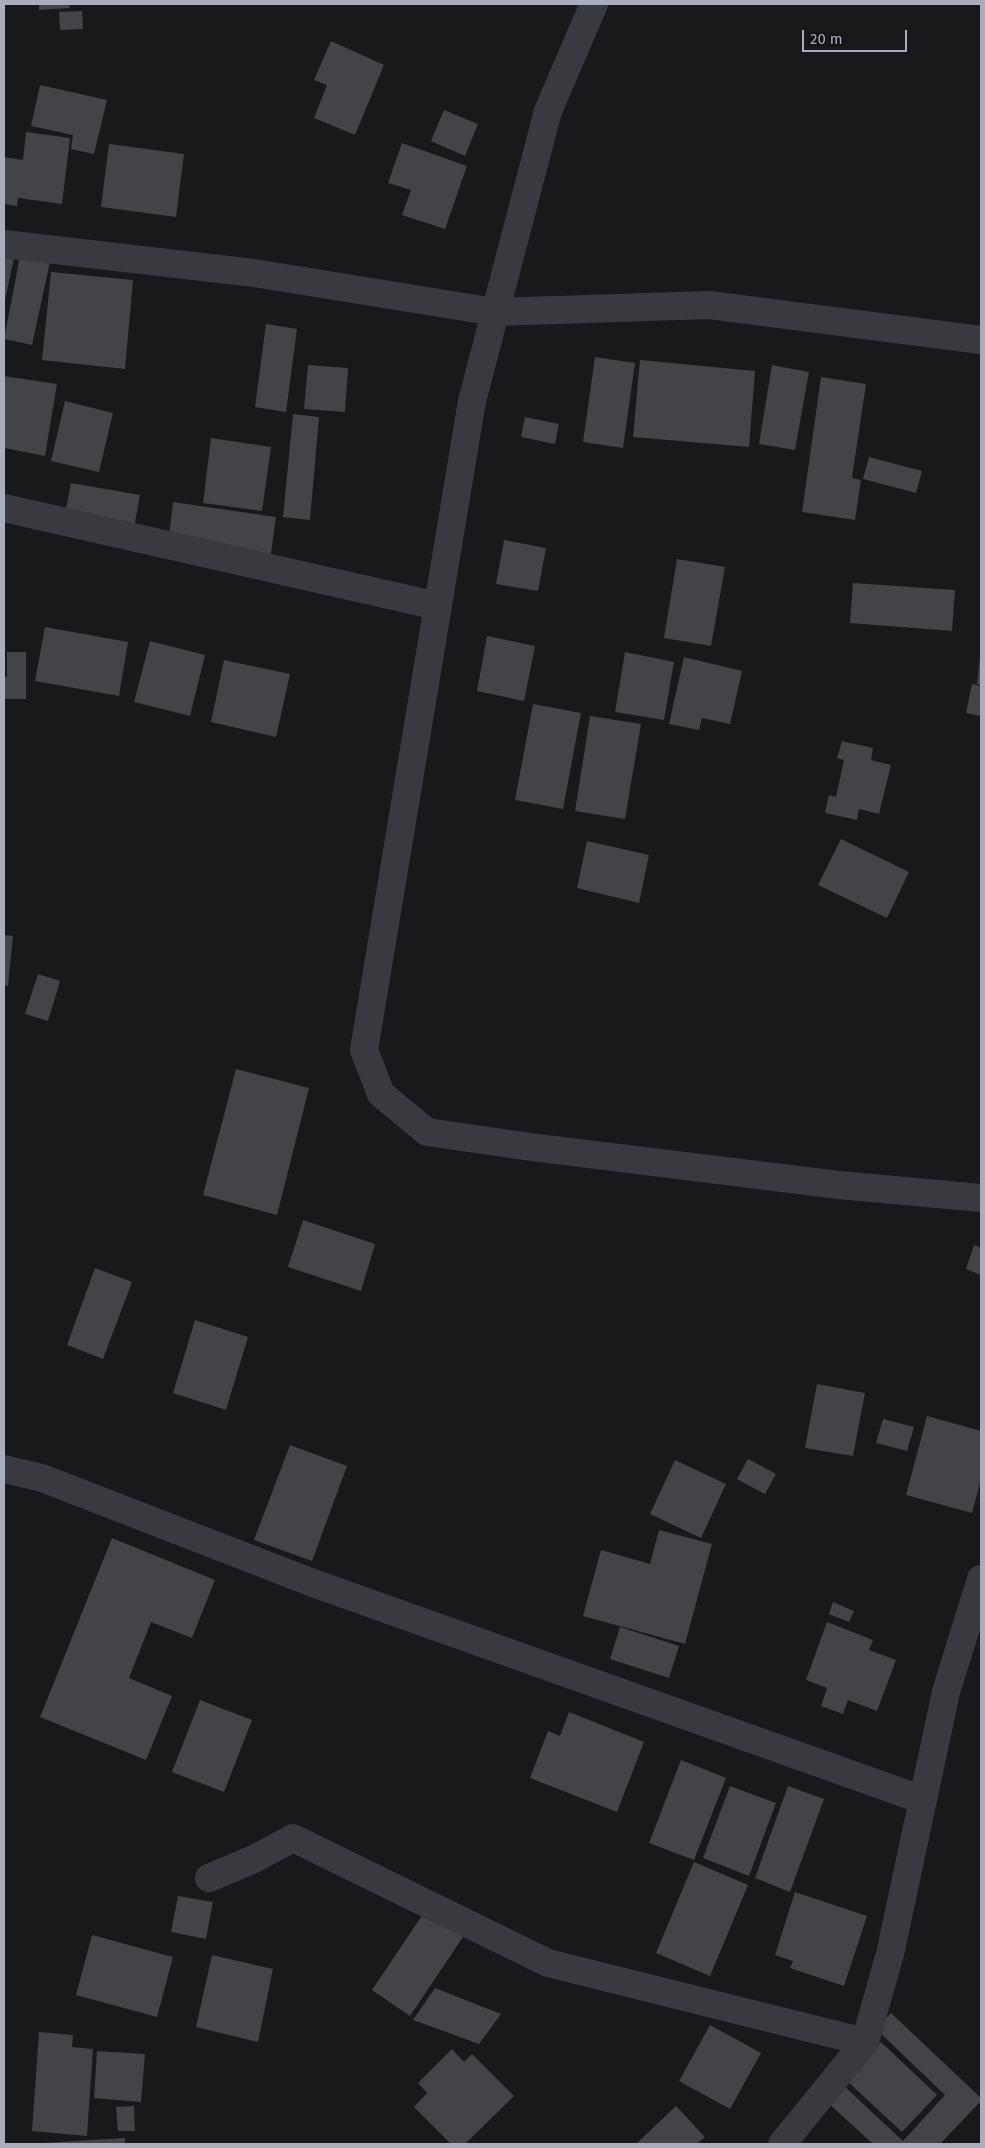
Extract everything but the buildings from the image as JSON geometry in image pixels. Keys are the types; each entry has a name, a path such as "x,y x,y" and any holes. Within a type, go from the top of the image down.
{"street":[{"path":"594,4 548,111 472,401 364,1050 381,1094 426,1132 540,1149 830,1184 981,1198"},
{"path":"4,244 254,273 495,312 709,305 981,340"},
{"path":"4,508 438,606"},
{"path":"4,1469 42,1478 313,1583 924,1800"},
{"path":"782,2144 865,2042 890,1954 946,1692 981,1579"},
{"path":"209,1878 254,1859 294,1838 548,1963 865,2042"}]}
